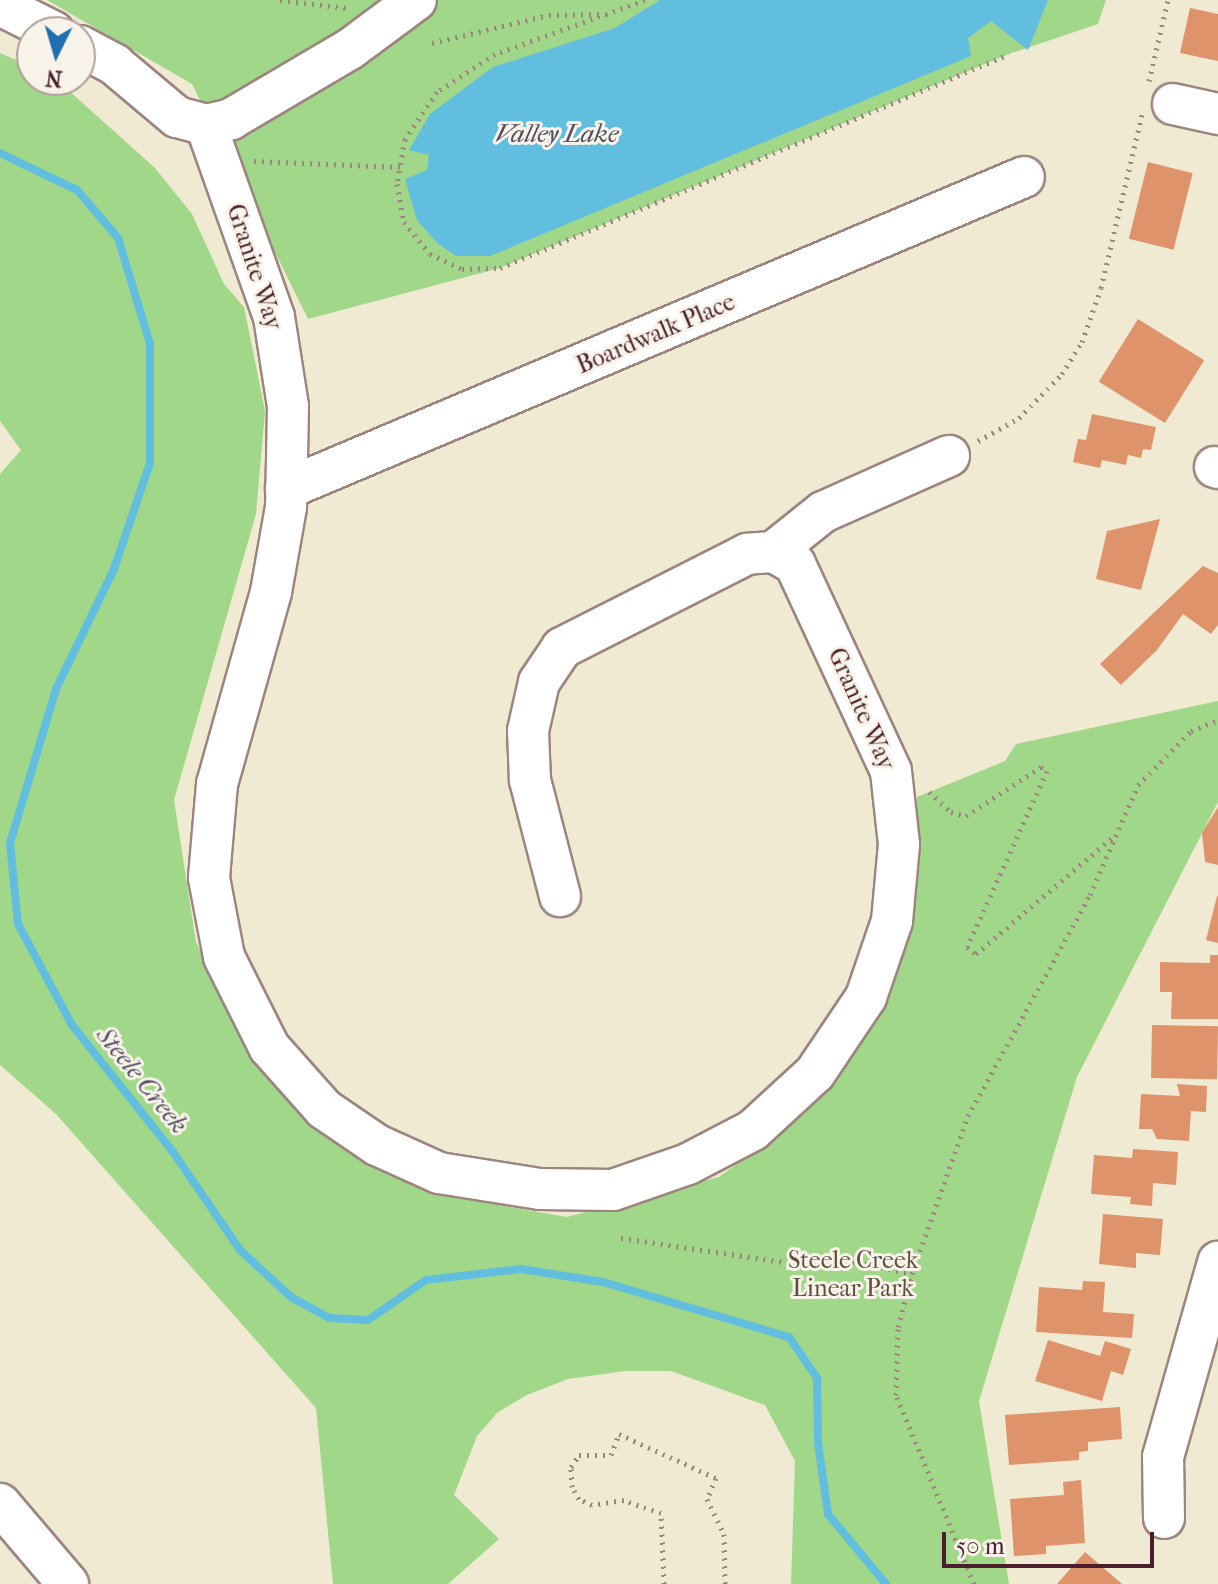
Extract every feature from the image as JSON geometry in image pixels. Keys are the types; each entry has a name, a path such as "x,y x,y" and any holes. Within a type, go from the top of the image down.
{"street":[{"path":"96,55 115,65 177,117 206,125 231,119 350,49 416,0"},
{"path":"0,5 22,16"},
{"path":"1156,96 1218,114"},
{"name":"Granite Way","path":"206,125 274,317 288,406 286,489 271,592 217,784 209,878 224,957 269,1047 324,1109 377,1145 439,1173 540,1189 613,1190 688,1164 753,1130 815,1073 866,997 892,921 899,844 891,771 795,564 773,552"},
{"name":"Boardwalk Place","path":"286,489 1024,177"},
{"path":"560,896 530,780 528,731 539,682 562,648 747,554 773,552 823,512 949,456"},
{"path":"1164,1518 1163,1457 1218,1262"},
{"path":"0,1504 68,1584"}],"path":[{"path":"280,0 352,7"},
{"path":"645,0 617,14 495,54 455,76 414,120 400,167 397,204 404,222 430,254 462,269 500,268 1009,54"},
{"path":"949,456 1019,418 1062,374 1082,342 1101,288 1156,96 1168,0"},
{"path":"432,43 549,15 617,14"},
{"path":"254,161 400,167"},
{"path":"974,1584 896,1395 898,1327 912,1274 968,1116 1090,895 1138,785 1191,731 1218,720"},
{"path":"929,792 951,812 966,816 1041,767 1047,771 967,947 976,954 1113,838"},
{"path":"621,1238 804,1265 857,1262 912,1274"},
{"path":"664,1584 661,1513 624,1500 592,1505 579,1499 572,1487 571,1467 579,1455 611,1455 619,1434 716,1478 707,1499 724,1534 725,1584"}],"green space":[{"path":"47,0 1106,0 1098,24 1009,54 500,268 308,319 192,84 96,28 96,16 75,16"},
{"name":"Steele Creek Linear Park","path":"0,53 16,60 16,96 75,96 155,168 192,214 224,284 244,307 265,411 256,514 174,800 196,942 250,1049 334,1135 447,1196 567,1217 719,1177 805,1113 871,1021 911,902 917,797 1005,761 1016,744 1218,701 1218,802 1077,1077 979,1401 1009,1584 791,1584 795,1461 765,1405 671,1371 625,1371 568,1379 527,1395 498,1412 477,1436 454,1495 499,1539 448,1584 333,1584 316,1408 56,1114 0,1065 0,474 21,450 0,421"}],"water":[{"name":"Valley Lake","path":"660,0 1048,0 1028,50 991,21 968,38 971,56 490,256 456,256 437,243 417,220 405,179 427,170 429,155 409,150 430,114 493,67 615,28"}],"building":[{"path":"1190,8 1218,14 1218,61 1180,53"},
{"path":"1148,162 1193,173 1174,250 1129,239"},
{"path":"1138,319 1204,360 1165,423 1099,382"},
{"path":"1092,414 1156,427 1151,450 1143,449 1141,458 1128,455 1126,465 1102,460 1100,468 1073,462 1078,439 1086,440"},
{"path":"1160,519 1141,590 1096,579 1107,531"},
{"path":"1203,566 1218,573 1218,625 1211,634 1183,614 1157,650 1121,685 1100,664"},
{"path":"1218,807 1218,865 1205,862 1202,833"},
{"path":"1218,896 1218,943 1206,940"},
{"path":"1210,955 1218,955 1218,1019 1171,1019 1172,992 1160,992 1160,962 1210,963"},
{"path":"1152,1025 1218,1026 1217,1079 1151,1078"},
{"path":"1177,1084 1207,1086 1206,1112 1191,1111 1189,1141 1157,1139 1152,1129 1139,1129 1141,1094 1180,1096"},
{"path":"1133,1149 1178,1152 1176,1185 1153,1183 1152,1206 1130,1204 1131,1197 1091,1194 1094,1155 1132,1158"},
{"path":"1103,1214 1163,1219 1160,1255 1136,1253 1136,1268 1099,1264"},
{"path":"1083,1281 1105,1282 1103,1312 1134,1314 1132,1338 1036,1332 1039,1287 1082,1290"},
{"path":"1048,1340 1100,1356 1105,1341 1131,1349 1123,1375 1111,1371 1102,1401 1035,1381"},
{"path":"1120,1407 1122,1439 1088,1442 1088,1451 1079,1452 1079,1460 1009,1465 1005,1415"},
{"path":"1081,1480 1085,1543 1046,1546 1046,1554 1014,1556 1010,1499 1064,1495 1063,1482"},
{"path":"1085,1552 1122,1584 1057,1584"}],"waterway":[{"name":"Steele Creek","path":"0,153 77,190 118,238 150,344 150,463 114,569 56,689 10,843 18,924 72,1025 173,1152 240,1250 291,1297 329,1318 368,1320 426,1280 521,1269 603,1282 789,1337 817,1378 818,1443 828,1514 886,1584"}]}
